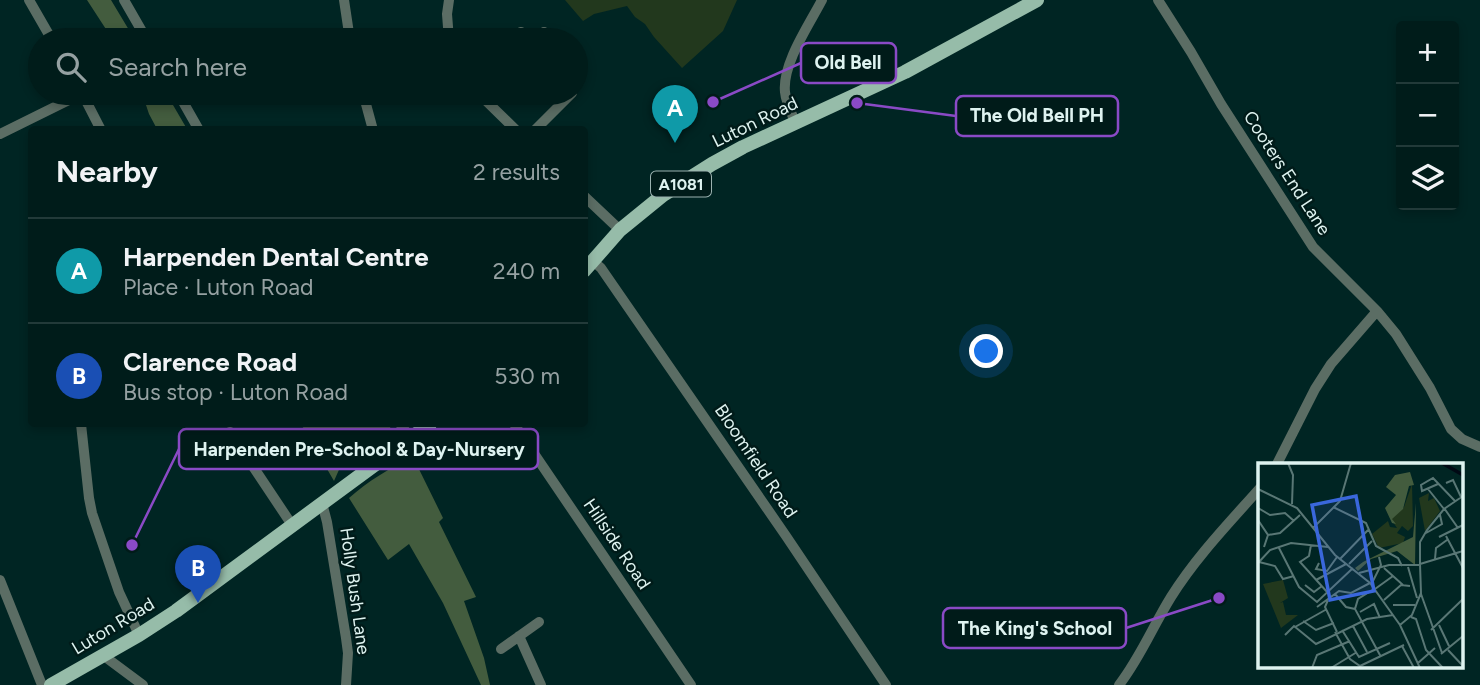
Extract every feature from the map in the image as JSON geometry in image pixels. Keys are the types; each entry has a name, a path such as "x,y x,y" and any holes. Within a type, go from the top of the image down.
{"main road":[{"name":"Luton Road","path":"589,266 620,230 663,195 712,164 905,72 1037,0"},
{"name":"Luton Road","path":"51,685 176,611 426,427"}],"street":[{"path":"29,0 45,28"},
{"path":"124,0 140,28"},
{"path":"344,0 349,28"},
{"path":"448,28 449,0"},
{"path":"796,124 786,96 785,78 791,60 822,0"},
{"name":"Cooters End Lane","path":"1158,0 1312,247 1396,334 1451,429 1462,439 1480,447"},
{"path":"0,134 59,105"},
{"path":"89,105 100,126"},
{"path":"185,105 197,126"},
{"path":"366,105 372,126"},
{"path":"490,105 512,126"},
{"path":"539,126 559,105"},
{"path":"588,200 620,230"},
{"name":"Bloomfield Road","path":"589,266 601,268 886,685"},
{"path":"1278,463 1315,389 1331,364 1377,312"},
{"path":"81,427 92,513 119,592 139,635"},
{"path":"402,427 411,438"},
{"name":"Hillside Road","path":"516,427 691,685"},
{"path":"230,432 292,525"},
{"path":"1119,685 1172,596 1208,545 1258,489"},
{"name":"Holly Bush Lane","path":"322,503 348,653 346,685"},
{"path":"0,580 42,685"},
{"path":"501,649 539,622"},
{"path":"519,636 541,685"},
{"path":"104,656 143,685"}],"green space":[{"path":"87,0 111,0 128,28 105,28"},
{"path":"565,0 737,0 723,31 682,68 627,6 594,14 583,21"},
{"path":"146,105 173,105 185,126 155,126"},
{"path":"303,427 390,427 391,440 373,453 369,446 342,463 334,481"},
{"path":"414,459 443,518 439,522 476,597 464,601 484,658 490,685 481,685 443,603 409,544 388,560 349,498 380,475"}],"place":[{"name":"Old Bell","path":"713,102"},
{"name":"The Old Bell PH","path":"857,103"},
{"name":"Harpenden Dental Centre","path":"675,143"},
{"name":"Harpenden Pre-School & Day-Nursery","path":"132,545"},
{"name":"The King's School","path":"1219,598"},
{"name":"Clarence Road","path":"198,603"}]}
